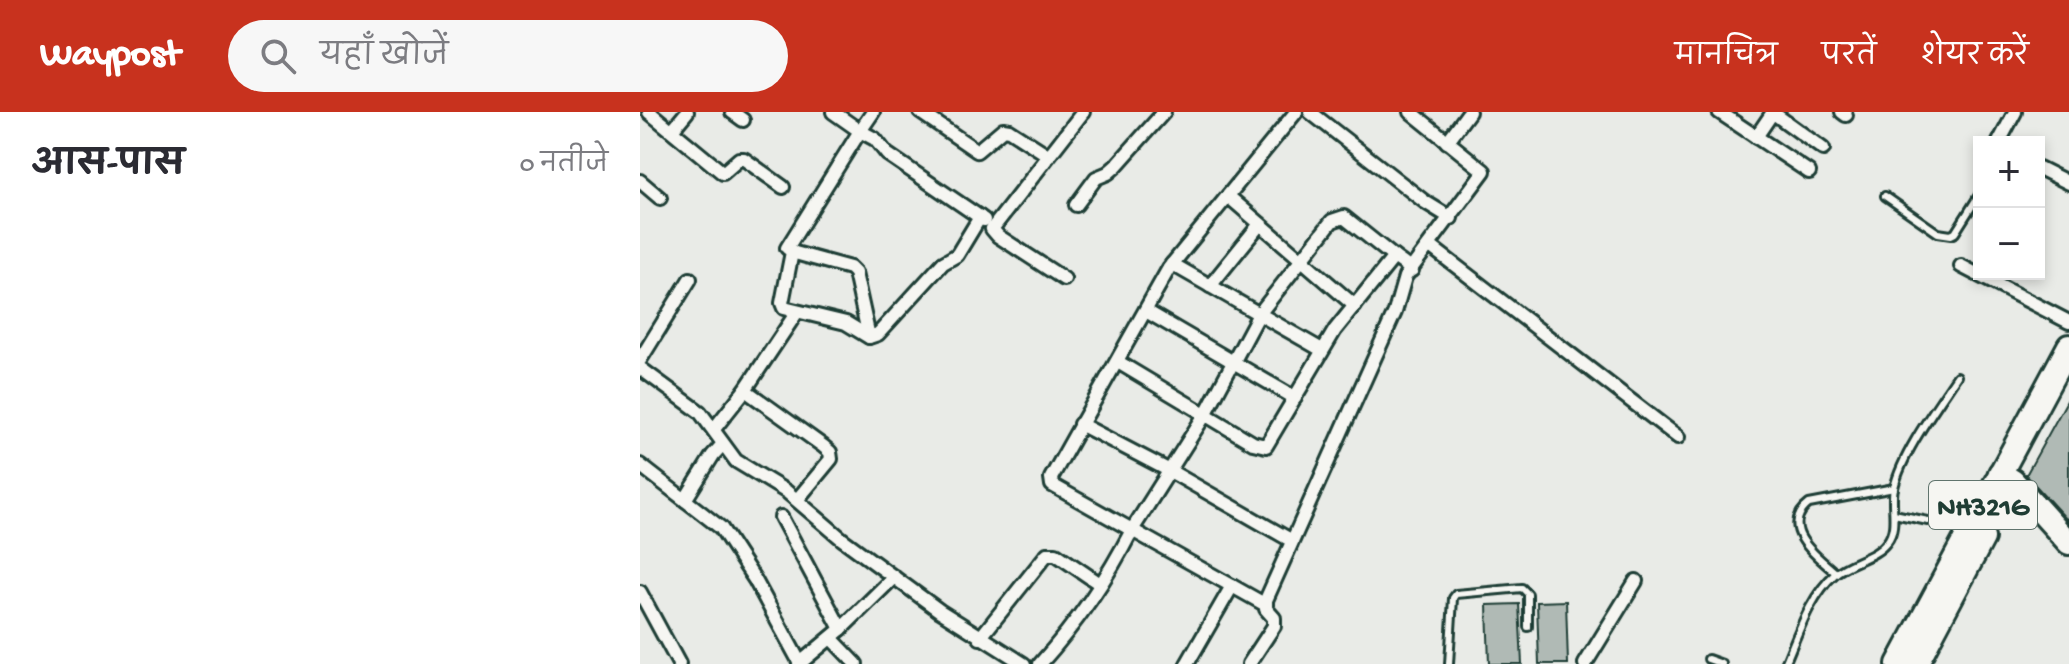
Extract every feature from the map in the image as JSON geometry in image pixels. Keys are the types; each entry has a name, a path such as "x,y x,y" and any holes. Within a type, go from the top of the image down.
{"highway":[{"name":"NH321G","path":"1898,664 1969,531 2007,477 2069,346"},
{"path":"1916,664 2007,477 2069,376"},
{"path":"2007,477 2069,543"}],"street":[{"path":"649,112 723,173 739,159 744,159 783,187"},
{"path":"672,130 687,112"},
{"path":"732,112 743,120"},
{"path":"833,112 875,139 887,154 993,226"},
{"path":"869,337 855,273 850,268 787,248 873,112"},
{"path":"920,112 977,151 1003,129 1048,155"},
{"path":"1064,279 998,236 993,226 1083,112"},
{"path":"1076,205 1096,178 1116,166 1164,112"},
{"path":"1249,664 1274,626 1274,618 1266,605 1052,485 1051,478 1093,398 1118,362 1172,264 1296,112"},
{"path":"1310,112 1425,202 1451,218"},
{"path":"1447,142 1469,112"},
{"path":"1719,112 1809,172"},
{"path":"1756,137 1772,112 1823,149"},
{"path":"2002,136 2015,112"},
{"path":"1266,605 1395,312 1405,277 1484,171 1415,113"},
{"path":"2045,171 2069,183"},
{"path":"640,181 660,198"},
{"path":"1228,196 1355,306"},
{"path":"792,252 782,303 784,308 846,323 869,337 878,334 943,263 954,259 980,217"},
{"path":"1040,664 1116,561 1132,530 1206,413 1259,314 1332,221 1338,217 1349,220 1412,270"},
{"path":"1210,286 1260,224"},
{"path":"1430,246 1678,437"},
{"path":"1118,362 1262,447 1269,443 1322,350 1394,257"},
{"path":"1172,264 1322,350"},
{"path":"1961,266 2069,322"},
{"path":"640,360 690,279"},
{"path":"1146,311 1295,398"},
{"path":"714,429 745,390 797,312"},
{"path":"640,368 700,412 736,461 797,500 842,539 980,638 1024,664"},
{"path":"745,390 823,446 832,456 825,470 797,500"},
{"path":"1080,424 1287,538"},
{"path":"685,500 723,444"},
{"path":"640,465 721,528 732,542 799,664 836,634 894,577"},
{"path":"781,517 836,634 856,664"},
{"path":"980,638 1047,554 1056,554 1100,584"},
{"path":"1585,664 1636,581"},
{"path":"1187,664 1232,586"},
{"path":"640,592 679,664"},
{"path":"815,664 818,648"}],"lane":[{"path":"1885,196 1938,233 1951,235 1973,204"},
{"path":"1785,664 1822,589 1836,573 1887,543 1892,533 1894,488 1920,433 1957,376"},
{"path":"1836,573 1807,548 1799,535 1801,510 1809,504 1894,488"},
{"path":"1894,514 1928,521"},
{"path":"1942,524 1969,531"},
{"path":"1449,664 1453,598 1456,594 1522,588 1528,594 1528,627"},
{"path":"1708,659 1722,664"}],"building":[{"path":"2069,397 2069,522 2026,475"},
{"path":"1566,601 1568,664 1539,664 1537,602"},
{"path":"1519,604 1522,664 1489,664 1487,605"}]}
